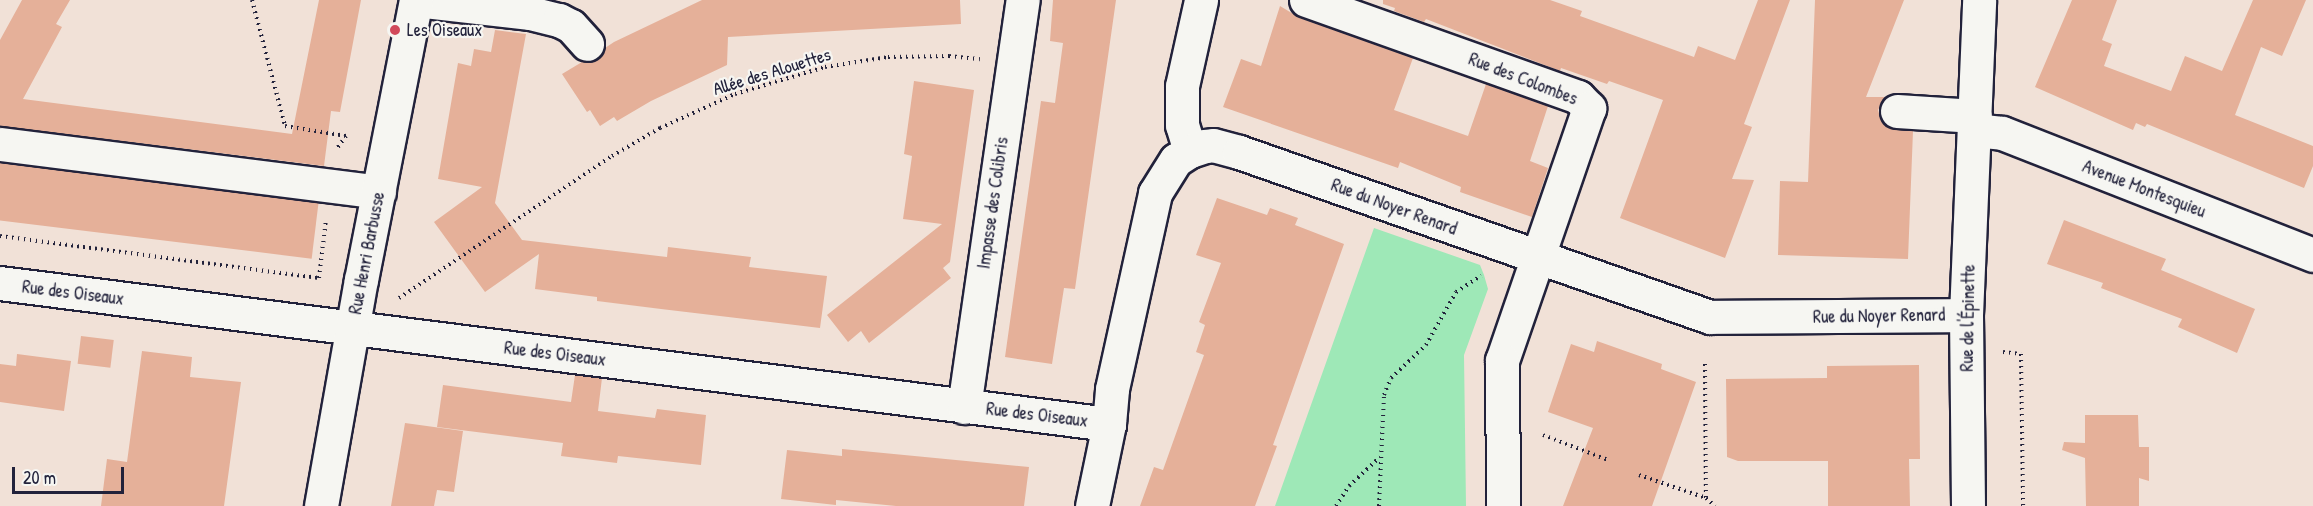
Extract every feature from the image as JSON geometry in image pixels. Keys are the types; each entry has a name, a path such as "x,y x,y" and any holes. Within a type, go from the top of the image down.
{"street":[{"path":"416,0 530,13 559,20 571,26 587,44"},
{"name":"Rue Henri Barbusse","path":"321,506 416,0"},
{"name":"Impasse des Colibris","path":"964,406 1023,0"},
{"path":"1092,506 1109,424 1112,389 1155,193 1166,172 1190,151 1182,124 1182,86 1201,0"},
{"name":"Rue des Colombes","path":"1306,0 1578,97 1586,102 1589,115 1536,256"},
{"name":"Rue de l'Épinette","path":"1968,506 1966,315 1979,0"},
{"name":"Avenue Montesquieu","path":"1897,111 1974,123 2313,255"},
{"path":"0,144 379,192"},
{"name":"Rue du Noyer Renard","path":"1190,151 1213,145 1221,146 1710,317 1966,315"},
{"path":"1503,506 1502,360 1536,256"},
{"name":"Rue des Oiseaux","path":"0,283 1109,424"}],"path":[{"name":"Allée des Alouettes","path":"353,329 529,210 660,128 735,93 825,67 888,57 949,56 1014,63"},
{"path":"1379,506 1384,395 1390,378 1426,345 1456,292 1484,275"},
{"path":"1967,350 2021,354 2023,506"},
{"path":"1705,364 1706,498"},
{"path":"1543,435 1608,460"},
{"path":"1336,506 1349,486 1381,457"},
{"path":"1639,475 1706,498 1715,506"}],"green space":[{"path":"1374,228 1480,265 1484,275 1488,289 1464,355 1466,506 1275,506"}],"building":[{"path":"22,0 70,0 56,24 62,27 23,99 292,134 319,0 361,0 340,112 331,111 324,166 0,126 0,40"},
{"path":"702,0 960,0 961,24 728,37 727,65 651,101 617,121 614,117 600,126 590,110 587,112 562,74 582,62 591,62 599,58 605,48 614,42"},
{"path":"1053,0 1116,0 1075,289 1064,288 1052,364 1005,357 1041,101 1055,103 1063,43 1050,41"},
{"path":"1383,0 1550,0 1582,11 1580,16 1694,57 1698,46 1735,60 1758,0 1790,0 1744,124 1752,127 1732,179 1754,180 1725,258 1620,218 1663,100 1609,81 1607,84 1561,68 1560,71 1426,19 1424,22 1394,11 1395,8 1383,4"},
{"path":"1815,0 1904,0 1866,97 1885,97 1878,110 1886,126 1913,131 1908,259 1778,255 1780,181 1808,182"},
{"path":"2072,0 2117,0 2102,40 2112,44 2104,66 2171,91 2185,56 2222,71 2253,0 2306,0 2282,56 2261,47 2235,115 2313,146 2313,166 2304,188 2147,124 2145,127 2136,123 2133,130 2035,87"},
{"path":"1280,6 1300,18 1413,58 1394,110 1468,136 1486,84 1548,106 1530,161 1548,168 1532,217 1460,192 1461,187 1400,162 1398,168 1223,107 1241,59 1261,66"},
{"path":"495,30 526,34 495,203 522,240 667,257 668,247 751,257 749,267 827,276 820,328 597,301 597,297 535,289 539,254 485,292 434,222 482,187 438,179 458,63 471,66 474,49 491,52"},
{"path":"914,81 974,90 950,262 943,268 951,278 869,343 861,331 848,342 827,315 942,224 903,219 912,156 904,154"},
{"path":"0,163 319,202 312,259 0,220"},
{"path":"1217,198 1267,215 1270,208 1298,218 1295,225 1344,244 1273,445 1277,446 1255,506 1140,506 1154,467 1163,470 1204,355 1196,352 1205,325 1199,322 1221,263 1196,255"},
{"path":"2064,220 2166,259 2161,270 2255,309 2237,353 2178,327 2182,319 2101,288 2103,283 2047,264"},
{"path":"81,336 114,340 110,368 78,364"},
{"path":"1597,341 1662,364 1661,369 1696,382 1652,506 1563,506 1593,428 1548,412 1571,344 1594,352"},
{"path":"142,351 192,357 190,377 241,382 224,506 101,506 107,459 127,462"},
{"path":"17,354 71,361 64,411 0,402 0,364 16,366"},
{"path":"1919,365 1920,459 1909,459 1910,506 1828,506 1828,461 1738,461 1727,457 1726,379 1827,378 1827,366"},
{"path":"575,375 602,378 598,411 655,418 657,409 706,415 701,465 618,456 617,463 561,456 563,443 437,427 443,385 571,402"},
{"path":"2085,415 2138,415 2139,447 2149,447 2149,481 2139,478 2139,506 2086,506 2085,458 2062,450 2064,442 2085,443"},
{"path":"405,423 463,431 454,492 437,490 434,506 391,506"},
{"path":"842,449 1029,467 1024,506 896,506 836,500 836,505 781,499 787,450 842,456"}],"place":[{"name":"Les Oiseaux","path":"395,30"}]}
